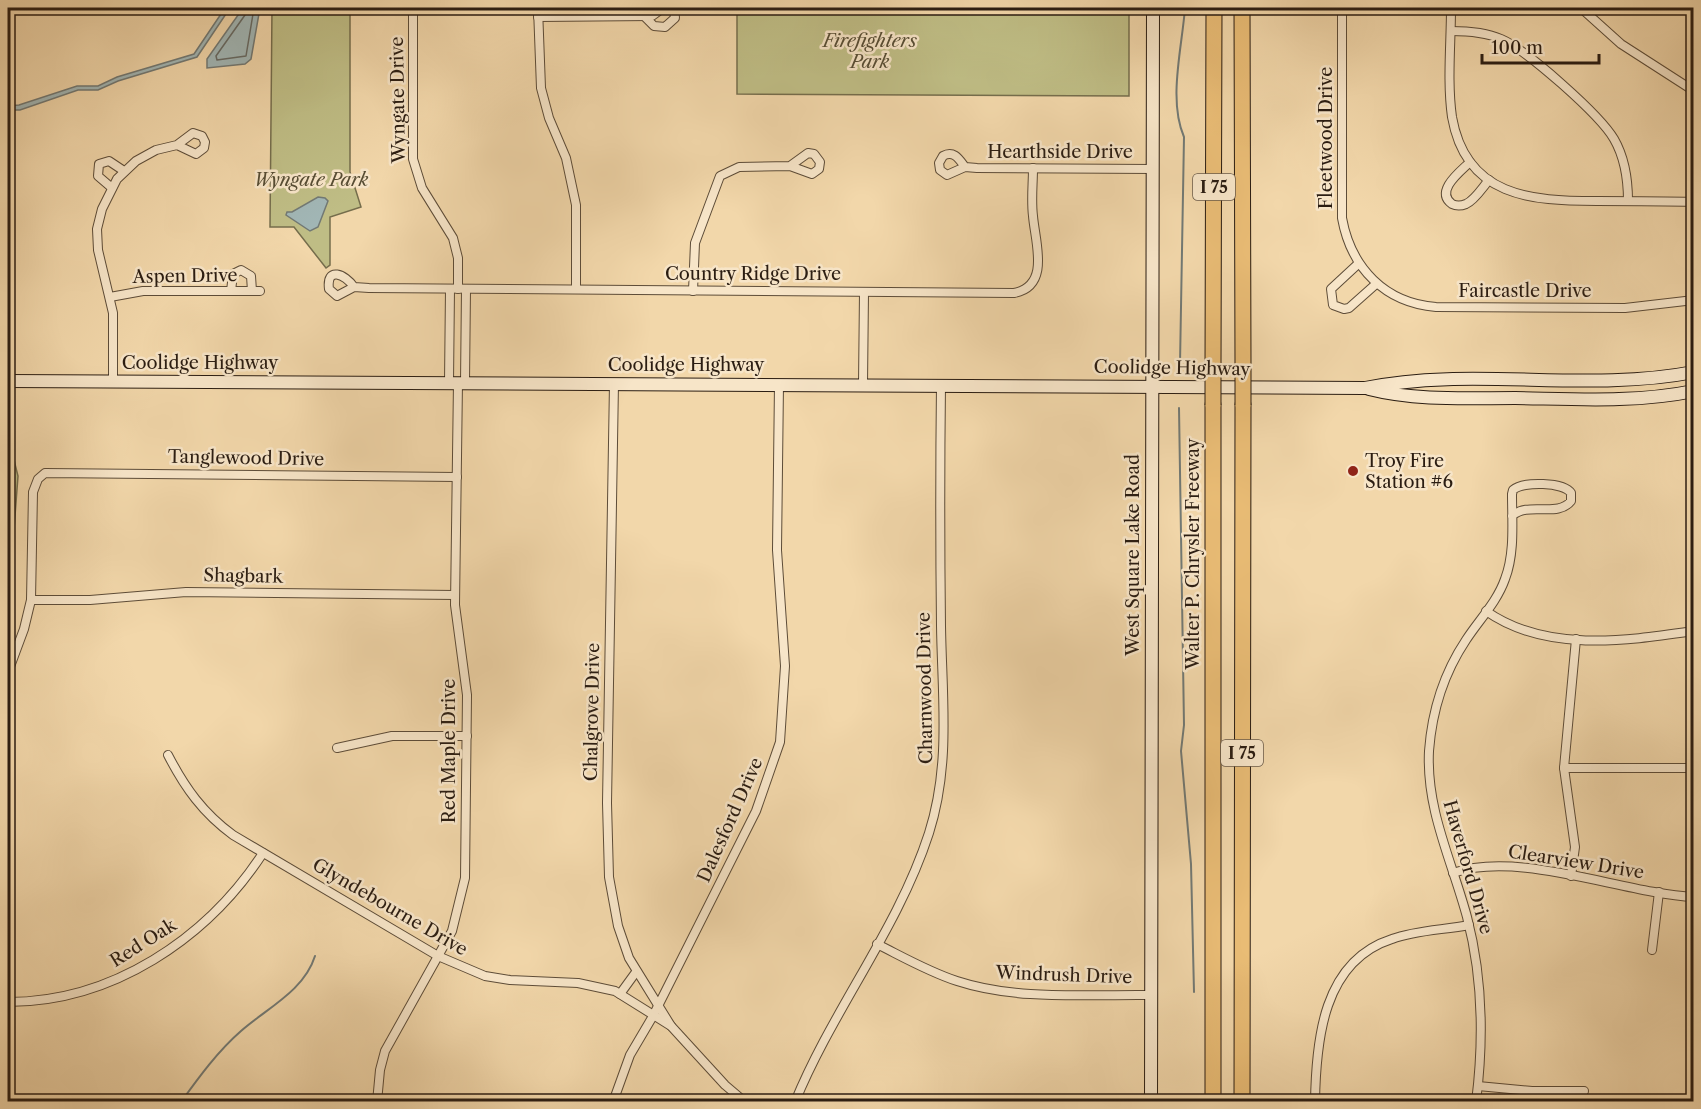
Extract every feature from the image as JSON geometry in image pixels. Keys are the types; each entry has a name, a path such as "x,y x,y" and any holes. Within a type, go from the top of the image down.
{"highway":[{"name":"Walter P. Chrysler Freeway","path":"1213,1101 1214,8"},
{"name":"I 75","path":"1242,8 1242,1101"}],"main road":[{"name":"West Square Lake Road","path":"1151,1101 1153,8"},
{"name":"Coolidge Highway","path":"1365,388 1387,383 1452,379 1627,380 1694,372"},
{"name":"Coolidge Highway","path":"8,381 941,384 1365,388 1387,393 1453,398 1625,399 1694,391"}],"street":[{"name":"Wyngate Drive","path":"413,8 415,168 422,188 453,238 458,258 458,382"},
{"path":"576,289 576,205 566,158 549,118 541,88 538,12 644,16 656,15 663,8"},
{"path":"644,16 654,26 665,27 674,21 674,8"},
{"name":"Fleetwood Drive","path":"1342,8 1341,206 1346,238 1358,264 1366,274"},
{"path":"1451,8 1452,115 1460,143 1470,162 1489,180 1503,189 1529,198 1694,202"},
{"path":"1581,8 1621,44 1693,88"},
{"path":"1451,31 1479,33 1511,44 1597,119 1609,132 1621,155 1625,168 1628,201"},
{"path":"113,381 113,323 110,297 98,256 99,218 112,188 124,171 146,154 177,145"},
{"path":"112,188 98,176 99,164 110,160 124,171"},
{"path":"1470,162 1447,187 1446,195 1450,202 1457,206 1466,204 1489,180"},
{"path":"693,291 695,243 720,176 739,167 790,166"},
{"name":"Hearthside Drive","path":"965,167 1154,169"},
{"name":"Country Ridge Drive","path":"354,287 1014,292 1027,288 1035,279 1039,266 1032,212 1033,168"},
{"path":"1358,264 1333,286 1330,293 1333,305 1348,308 1376,284"},
{"name":"Aspen Drive","path":"110,297 142,291 231,291 256,291 251,276 241,270 232,274 231,291"},
{"name":"Faircastle Drive","path":"1366,274 1376,284 1407,302 1436,307 1637,307 1694,300"},
{"name":"Wyngate Drive","path":"458,289 458,382"},
{"path":"863,384 864,292"},
{"name":"Red Maple Drive","path":"377,1101 378,1080 385,1051 456,921 465,878 466,682 458,637 455,595 458,382"},
{"name":"Chalgrove Drive","path":"614,383 608,862 610,888 618,926 636,972 659,1004 671,1026"},
{"name":"Dalesford Drive","path":"613,1101 630,1055 653,1016 756,811 780,742 785,666 777,550 779,384"},
{"name":"Charnwood Drive","path":"795,1101 825,1038 877,944 920,857 943,774 945,726 941,617 941,384"},
{"name":"Tanglewood Drive","path":"31,600 33,492 38,479 45,473 54,471 457,477"},
{"name":"Haverford Drive","path":"1476,1101 1482,1010 1478,972 1469,925 1437,821 1431,792 1431,737 1444,680 1464,642 1500,590 1509,566 1512,494 1517,486 1560,485 1567,487 1571,493 1571,501 1566,507 1524,508 1512,516"},
{"name":"Shagbark","path":"31,600 102,599 186,591 455,595"},
{"path":"8,672 24,629 31,600"},
{"path":"1486,611 1506,624 1532,634 1576,639 1642,638 1694,631"},
{"path":"1571,876 1575,847 1564,768 1576,639"},
{"path":"337,748 392,736 467,736"},
{"name":"Glyndebourne Drive","path":"168,755 189,792 204,811 233,835 263,853 438,956 467,970 492,978 578,983 620,994 671,1026 724,1085 745,1101"},
{"path":"1564,768 1694,768"},
{"name":"Red Oak","path":"8,1002 54,998 90,990 150,963 178,944 236,891 263,853"},
{"name":"Clearview Drive","path":"1453,873 1473,867 1506,866 1694,897"},
{"path":"1652,950 1659,892"},
{"path":"1315,1101 1319,1041 1327,1003 1338,981 1351,964 1365,952 1393,938 1469,925"},
{"name":"Windrush Drive","path":"877,944 945,977 989,989 1055,995 1150,995"},
{"path":"620,994 636,972"},
{"path":"1478,1086 1532,1091 1584,1091"}],"green space":[{"name":"Wyngate Park","path":"272,8 350,8 350,172 361,207 330,217 330,265 326,268 294,227 270,227"},
{"name":"Firefighters Park","path":"737,8 1129,8 1129,96 737,94"},
{"path":"8,458 14,460 18,476 14,529 8,528"}],"water":[{"path":"225,8 230,8 197,57 118,81 98,90 78,90 20,110 8,110 8,106 19,105 77,86 98,86 117,77 194,54"},
{"path":"243,8 260,8 251,59 245,64 207,68 207,59"},
{"path":"318,197 328,201 318,227 310,231 286,215 287,212 292,212"}],"waterway":[{"path":"1180,364 1184,137 1179,122 1176,90 1185,8"},
{"path":"1179,408 1184,725 1181,751 1191,864 1194,992"},
{"path":"181,1102 224,1047 294,989 310,968 315,956"}],"place":[{"name":"Troy Fire Station #6","path":"1353,471"}]}
